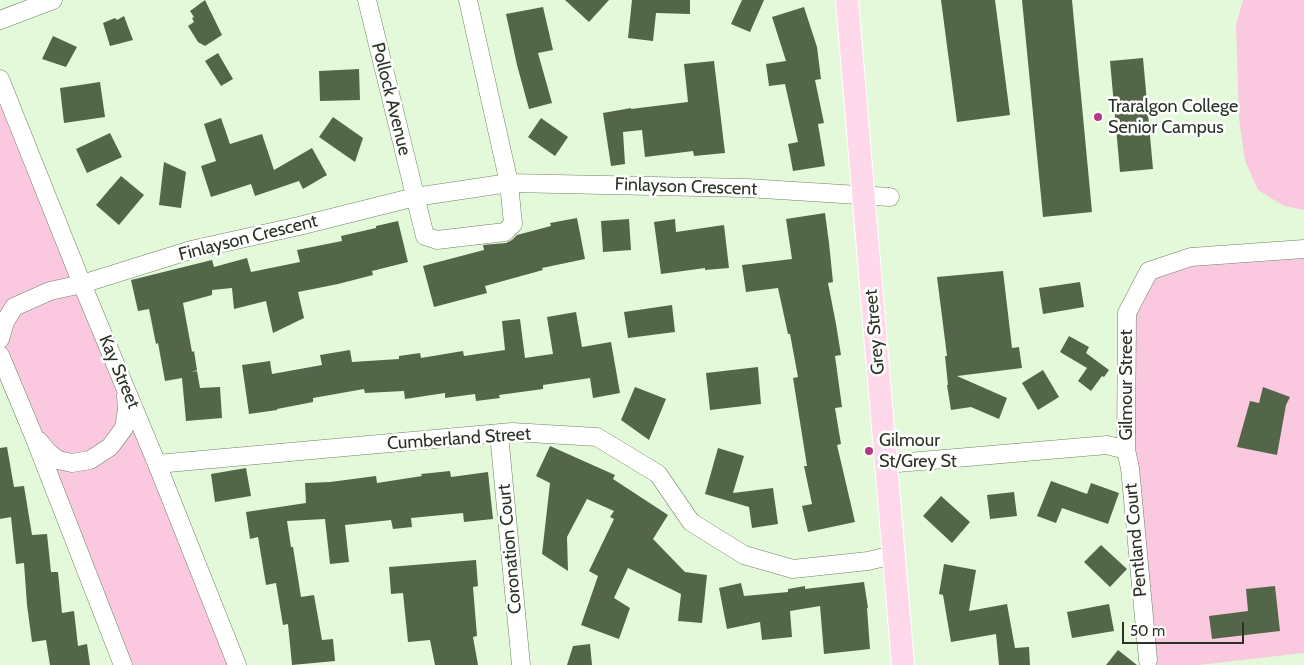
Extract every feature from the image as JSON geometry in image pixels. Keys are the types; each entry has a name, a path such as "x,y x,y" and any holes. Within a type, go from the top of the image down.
{"main road":[{"name":"Grey Street","path":"847,0 903,665"}],"street":[{"path":"0,20 53,0"},
{"name":"Pollock Avenue","path":"367,0 415,197"},
{"path":"415,197 425,236 437,240 505,232 512,224 509,183 468,0"},
{"name":"Kay Street","path":"0,78 237,665"},
{"name":"Finlayson Crescent","path":"0,340 5,322 14,307 50,291 82,284 191,250 299,226 415,197 509,183 747,188 890,197"},
{"name":"Gilmour Street","path":"886,464 1107,445 1126,450 1127,313 1149,271 1191,258 1304,249"},
{"path":"0,355 8,393 33,434 48,452 58,460 72,463 90,460 110,448 124,428 127,410 125,386"},
{"name":"Cumberland Street","path":"157,464 512,432 597,437 658,474 691,522 744,554 793,569 868,561 894,555"},
{"path":"33,434 123,665"},
{"name":"Coronation Court","path":"499,434 521,665"},
{"name":"Pentland Court","path":"1126,450 1148,660"}],"shaded area":[{"path":"1243,0 1304,0 1304,210 1284,206 1258,190 1245,161 1239,118 1236,25"},
{"path":"0,79 238,665 123,665 0,355"},
{"path":"1304,249 1304,653 1198,665 1157,665 1148,660 1130,468 1127,313 1149,271"}],"building":[{"path":"205,0 222,35 205,46 198,42 188,26 194,22 192,18 194,17 190,11"},
{"path":"565,0 609,0 589,22"},
{"path":"632,0 690,0 690,14 656,13 653,41 628,38"},
{"path":"742,0 764,0 750,32 731,24"},
{"path":"941,0 995,0 1010,115 957,122"},
{"path":"1022,0 1072,0 1092,212 1043,217"},
{"path":"543,7 553,50 538,53 552,103 529,109 506,14"},
{"path":"804,7 817,47 821,79 815,80 824,123 818,124 825,166 793,171 788,144 798,142 785,84 769,86 766,64 786,61 772,17"},
{"path":"124,16 133,40 110,46 103,23 115,18 117,20"},
{"path":"53,36 77,47 66,67 42,59"},
{"path":"218,53 233,79 221,86 205,61"},
{"path":"1143,58 1153,169 1120,172 1110,61"},
{"path":"714,61 725,153 694,156 693,151 645,157 642,130 623,132 625,164 611,166 603,113 688,102 684,64"},
{"path":"359,69 360,100 320,101 319,71"},
{"path":"100,82 105,117 64,123 60,88"},
{"path":"333,117 363,138 355,162 319,137"},
{"path":"221,118 230,144 262,134 274,170 312,148 327,175 303,189 299,181 255,196 251,184 211,197 201,166 216,161 204,124"},
{"path":"541,118 568,137 555,156 528,137"},
{"path":"110,133 122,157 87,173 76,149"},
{"path":"164,162 186,172 181,208 159,205"},
{"path":"121,176 144,195 119,225 96,205"},
{"path":"825,213 833,282 828,283 841,355 835,356 842,407 835,408 841,444 837,445 855,522 808,532 802,506 812,504 804,466 807,466 793,378 798,377 790,334 788,334 778,288 746,292 742,265 792,259 786,219"},
{"path":"577,218 585,259 542,268 543,270 485,286 487,293 434,307 423,266 484,250 483,245 506,243 517,235 551,226 550,223"},
{"path":"629,219 631,250 603,252 601,221"},
{"path":"675,219 676,232 724,225 729,268 705,270 705,268 661,274 654,222"},
{"path":"398,221 408,262 372,271 373,275 298,292 304,318 273,333 266,301 234,309 232,288 212,290 212,295 183,303 197,370 192,372 197,371 200,388 220,387 222,418 186,421 182,378 165,381 149,309 138,311 131,280 212,260 214,267 247,258 251,272 300,262 297,250 342,241 341,236"},
{"path":"1003,271 1012,348 1019,347 1022,368 957,376 1007,398 999,419 971,407 951,410 947,385 945,356 947,356 937,277"},
{"path":"1080,282 1084,307 1043,314 1039,288"},
{"path":"672,305 675,332 628,338 624,312"},
{"path":"576,312 582,347 611,342 620,393 593,398 590,378 543,385 543,389 499,395 500,398 476,401 475,394 445,398 445,393 405,399 404,391 365,393 364,389 313,398 313,402 277,410 249,414 242,365 270,361 272,374 322,365 320,355 350,350 352,362 399,359 399,356 420,353 421,358 463,351 464,356 505,350 502,321 520,319 525,358 553,354 547,317"},
{"path":"1069,336 1089,347 1086,353 1109,370 1091,391 1078,381 1087,368 1060,352"},
{"path":"758,367 761,404 710,410 706,373"},
{"path":"1043,370 1059,397 1038,410 1022,383"},
{"path":"635,387 666,399 649,440 621,420"},
{"path":"1263,387 1290,397 1286,405 1277,455 1237,447 1250,401 1259,403"},
{"path":"550,446 615,475 613,479 668,515 653,539 685,572 707,575 702,623 678,621 681,594 628,568 614,598 630,608 619,639 581,625 598,576 589,571 614,519 610,517 614,511 587,499 567,537 568,571 542,554 550,483 536,476"},
{"path":"7,447 14,487 24,486 32,535 47,534 51,572 58,572 62,613 74,611 78,646 87,644 90,665 50,665 46,640 32,642 24,563 16,564 11,517 0,519 0,448"},
{"path":"718,448 744,456 733,493 773,488 778,524 752,528 749,507 705,494"},
{"path":"246,468 251,496 215,502 211,474"},
{"path":"450,471 451,477 488,472 493,519 464,522 463,513 411,518 412,527 393,529 391,520 345,525 349,562 330,564 325,519 287,521 301,597 314,595 322,640 333,639 335,661 292,665 288,624 283,625 276,583 266,585 258,537 250,539 246,512 306,503 305,483 376,476 377,483 422,476 421,474"},
{"path":"1051,481 1087,494 1091,483 1119,493 1108,524 1062,508 1056,523 1037,516"},
{"path":"1014,492 1017,516 990,519 987,495"},
{"path":"941,496 970,522 952,543 923,516"},
{"path":"1101,545 1127,569 1110,587 1084,562"},
{"path":"476,560 478,586 473,587 477,636 473,637 478,665 435,665 430,640 408,642 403,593 391,594 389,567"},
{"path":"944,564 976,570 969,611 1007,604 1015,648 1029,647 1030,665 999,665 996,634 951,642 943,595 939,594"},
{"path":"864,582 868,608 870,649 824,654 820,606 790,611 792,637 762,640 760,622 727,629 719,588 741,583 744,596 788,592 788,589 805,586 805,589"},
{"path":"1275,586 1280,631 1212,639 1209,616 1248,611 1246,589"},
{"path":"1109,604 1114,631 1072,638 1067,612"},
{"path":"590,644 592,665 567,665 573,646"},
{"path":"1118,650 1137,665 1106,665"}],"place":[{"name":"Traralgon College Senior Campus","path":"1098,117"},
{"name":"Gilmour St/Grey St","path":"869,451"}]}
